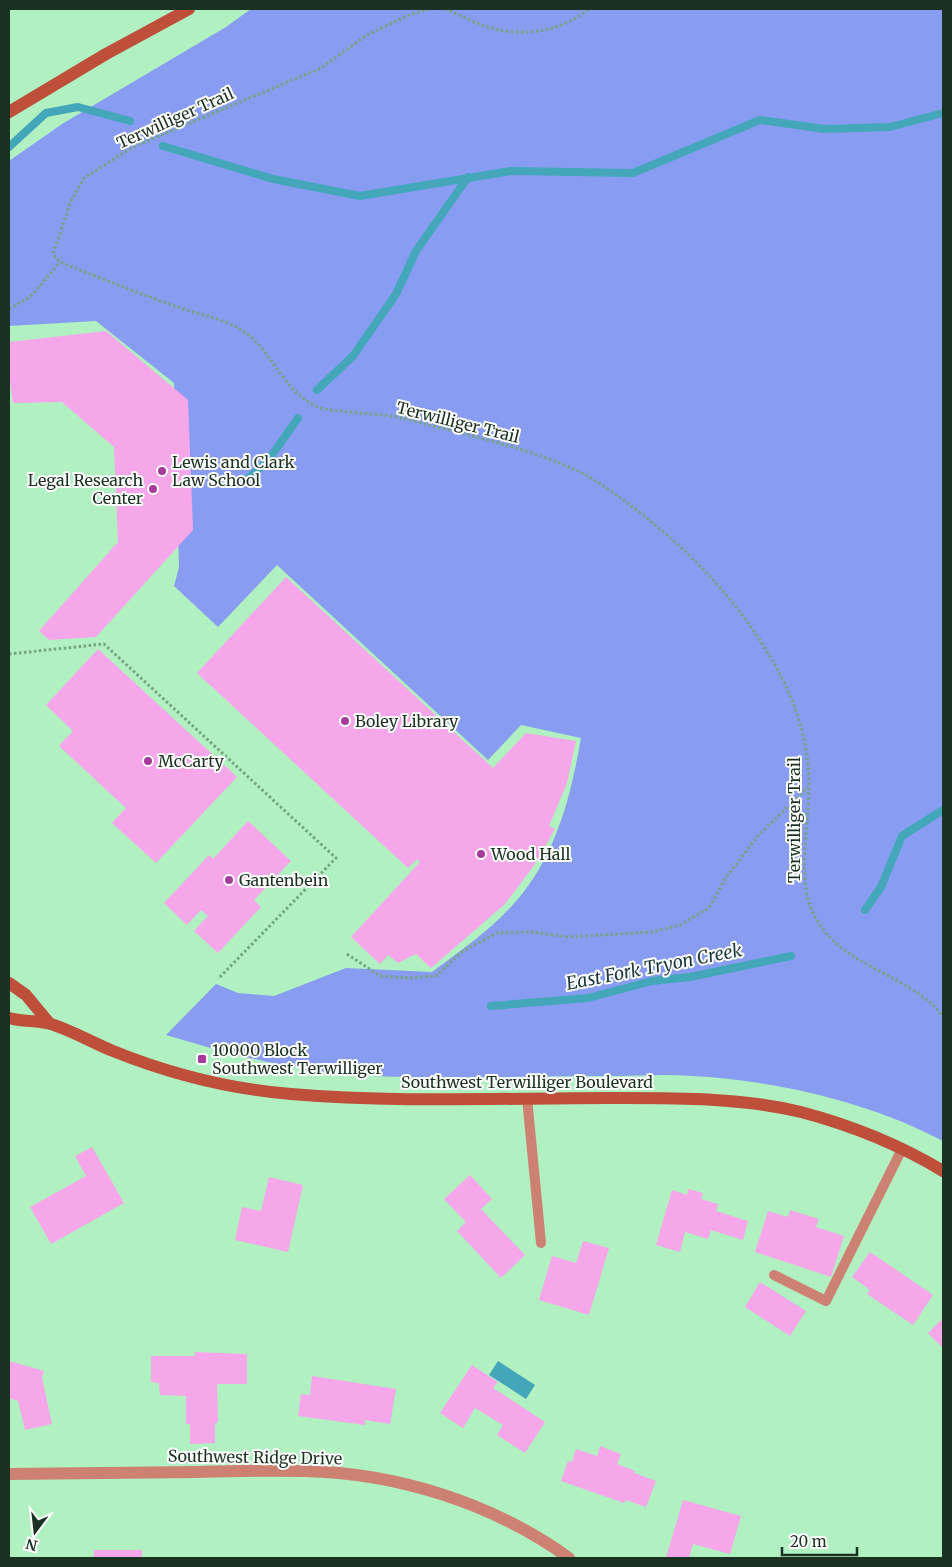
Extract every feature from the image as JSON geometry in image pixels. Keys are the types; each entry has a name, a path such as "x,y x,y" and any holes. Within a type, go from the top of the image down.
{"main road":[{"path":"9,112 106,54 189,9"},
{"path":"9,983 26,995 50,1024"},
{"path":"9,1018 50,1024"},
{"name":"Southwest Terwilliger Boulevard","path":"50,1024 165,1070 245,1089 292,1094 425,1100 674,1098 764,1105 801,1112 860,1132 902,1149 943,1170"}],"street":[{"name":"Southwest Ridge Drive","path":"9,1474 305,1470 363,1475 418,1486 479,1509 547,1542 569,1558"}],"lane":[{"path":"527,1098 541,1243"},
{"path":"774,1275 826,1302 902,1149"}],"path":[{"name":"Terwilliger Trail","path":"429,9 409,15 367,35 321,68 133,147 84,178 71,201 54,254 60,262 129,290 240,328 258,344 296,394 318,408 404,418 529,452 582,473 607,488 658,526 684,549 732,601 771,658 796,707 807,746 809,786 805,882 813,913 831,940 837,945 856,960 927,998 943,1016"},
{"path":"445,9 495,29 525,33 555,28 576,20 589,9"},
{"path":"9,309 30,297 60,262"},
{"path":"9,654 104,644 336,858 218,979"},
{"path":"347,954 380,976 409,978 436,976 463,952 497,933 532,932 568,937 652,932 680,924 709,908 725,879 757,837 809,786"}],"shaded area":[{"path":"251,9 943,9 943,1141 915,1127 853,1104 821,1095 755,1082 672,1075 433,1077 372,1076 320,1072 217,1050 166,1035 216,984 238,993 274,996 346,968 432,972 500,918 525,890 538,871 549,850 566,807 581,738 521,725 488,760 277,565 218,627 174,586 179,567 174,383 96,321 9,326 9,161 62,124 226,27"},
{"path":"498,1361 535,1385 526,1399 489,1375"}],"building":[{"name":"Legal Research Center","path":"106,331 188,400 193,530 96,637 49,640 39,631 118,542 114,447 62,402 13,403 9,373 9,342"},
{"name":"Boley Library","path":"286,577 493,768 526,733 576,741 567,783 549,826 555,829 533,867 505,904 431,968 416,954 398,963 388,955 380,964 351,937 420,862 417,859 408,868 197,673"},
{"name":"McCarty","path":"98,649 237,777 156,863 112,823 126,808 59,746 73,731 46,705"},
{"name":"Gantenbein","path":"248,821 291,861 254,900 261,907 218,953 194,931 208,916 201,910 187,925 164,903 209,855 213,859"},
{"path":"92,1147 124,1203 51,1244 30,1207 86,1176 75,1156"},
{"path":"470,1175 492,1199 481,1209 525,1255 501,1278 457,1231 466,1222 444,1199"},
{"path":"269,1177 303,1185 288,1252 235,1240 242,1207 261,1211"},
{"path":"688,1189 703,1193 701,1199 718,1204 716,1211 748,1221 743,1240 711,1230 708,1239 685,1232 680,1252 656,1245 672,1190 687,1195"},
{"path":"790,1210 819,1219 816,1227 844,1236 831,1277 755,1252 768,1211 788,1217"},
{"path":"583,1241 609,1248 589,1315 539,1300 552,1256 576,1263"},
{"path":"870,1252 933,1295 913,1325 867,1294 870,1290 852,1277"},
{"path":"760,1282 806,1311 790,1336 745,1307"},
{"path":"943,1318 943,1348 928,1333"},
{"path":"195,1352 247,1354 247,1384 217,1384 218,1423 215,1423 215,1443 190,1444 190,1424 186,1424 186,1396 160,1395 159,1383 151,1382 151,1356 195,1356"},
{"path":"9,1361 44,1371 42,1378 52,1424 25,1430 18,1401 9,1398"},
{"path":"472,1365 498,1382 493,1388 545,1422 525,1453 497,1435 503,1425 475,1408 463,1428 440,1413"},
{"path":"312,1376 396,1389 390,1424 365,1420 365,1425 298,1416 301,1394 310,1395"},
{"path":"600,1446 621,1454 617,1464 656,1481 646,1507 626,1500 624,1503 561,1481 568,1461 572,1462 576,1449 597,1456"},
{"path":"683,1500 741,1516 730,1554 693,1544 689,1558 666,1558"},
{"path":"94,1550 142,1550 142,1558 94,1558"}],"waterway":[{"path":"9,147 46,113 78,107 130,121"},
{"path":"163,146 273,179 360,196 511,171 633,173 760,120 825,129 890,127 943,113"},
{"path":"317,390 353,356 396,294 416,251 468,177"},
{"path":"244,482 267,462 298,418"},
{"name":"East Fork Tryon Creek","path":"865,910 881,887 902,836 943,810"},
{"name":"East Fork Tryon Creek","path":"491,1006 588,998 652,981 690,977 791,956"}],"place":[{"name":"Lewis and Clark Law School","path":"162,471"},
{"name":"Legal Research Center","path":"153,489"},
{"name":"Boley Library","path":"345,721"},
{"name":"McCarty","path":"148,761"},
{"name":"Wood Hall","path":"481,854"},
{"name":"Gantenbein","path":"229,880"},
{"name":"10000 Block Southwest Terwilliger","path":"202,1059"}]}
